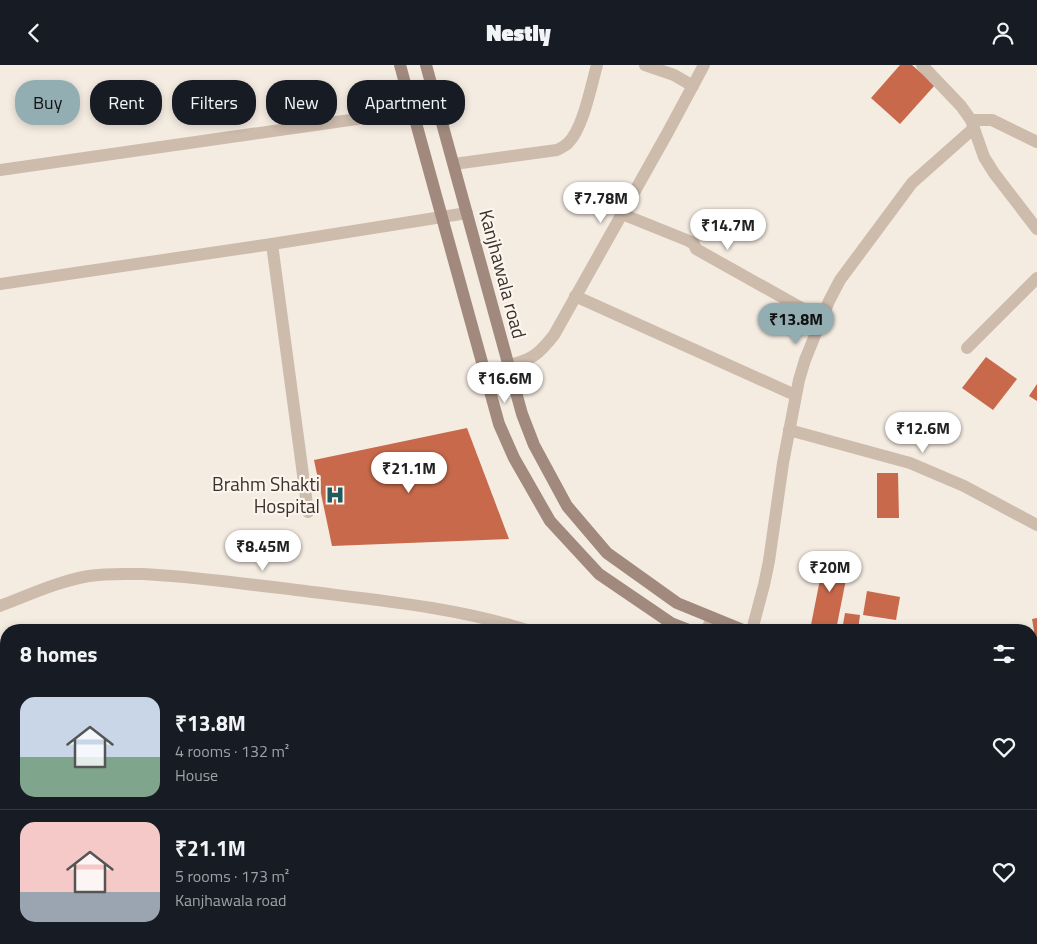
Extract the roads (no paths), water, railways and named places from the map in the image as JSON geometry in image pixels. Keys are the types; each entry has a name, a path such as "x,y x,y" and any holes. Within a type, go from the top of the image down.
{"main road":[{"path":"400,65 404,80"},
{"name":"Kanjhawala road","path":"426,65 508,365 522,414 534,445 567,506 608,553 677,603 728,624"},
{"path":"417,125 499,424 514,458 550,521 599,574 674,624"}],"street":[{"path":"454,164 557,150 567,144 575,134 583,114 597,65"},
{"path":"645,65 674,75 693,86"},
{"path":"508,365 523,362 534,357 554,335 704,65"},
{"path":"922,65 961,106 973,124 984,157 1037,229"},
{"path":"0,170 347,120"},
{"path":"754,624 769,561 795,395 805,360 821,319 840,280 912,183 973,124 992,120 1037,142"},
{"path":"0,284 467,213"},
{"path":"622,214 690,241 696,249 821,319"},
{"path":"272,244 308,512"},
{"path":"967,348 1037,278"},
{"path":"575,296 795,395"},
{"path":"789,430 910,463 964,486 1037,525"},
{"path":"0,606 56,585 90,576 122,574 156,575 205,579 440,609 506,624"},
{"path":"710,624 713,618"}],"place":[{"name":"Brahm Shakti Hospital","path":"335,495"}]}
